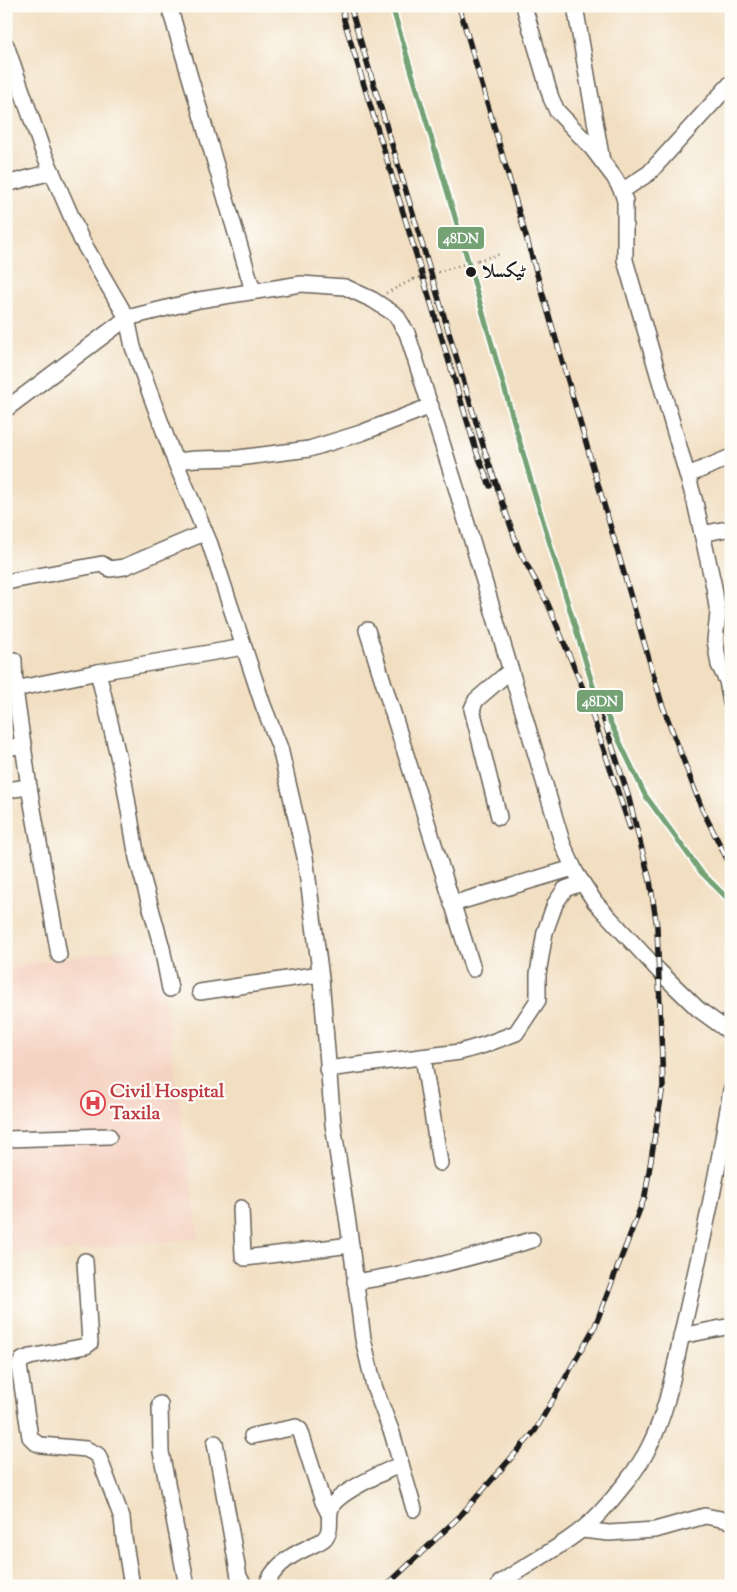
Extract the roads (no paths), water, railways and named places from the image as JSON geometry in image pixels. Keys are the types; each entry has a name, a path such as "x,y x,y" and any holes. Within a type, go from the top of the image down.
{"street":[{"path":"169,6 253,291"},
{"path":"524,6 551,98 557,111 614,177 625,201 625,260 688,475 714,587 724,616 715,640 719,665 727,681 731,703"},
{"path":"574,6 602,162"},
{"path":"6,45 13,84 81,239 127,318 133,347 175,462 210,544 282,757 305,857 320,974 333,1124 351,1246 362,1339 374,1386 392,1433 414,1509"},
{"path":"622,191 650,172 731,83"},
{"path":"6,184 52,172"},
{"path":"6,409 127,318 199,300 301,284 345,287 373,300 396,315 407,333 431,406 563,845 573,868 595,902 659,971 698,1009 731,1033"},
{"path":"175,462 196,459 238,458 308,449 361,433 431,406"},
{"path":"688,475 731,457"},
{"path":"702,534 731,528"},
{"path":"6,582 102,564 110,569 124,567 204,533"},
{"path":"366,630 472,969"},
{"path":"15,689 98,672 244,647"},
{"path":"6,661 14,660 15,689 29,787 59,955"},
{"path":"499,817 472,709 476,700 511,670"},
{"path":"98,672 124,781 137,858 162,948 170,988"},
{"path":"6,748 24,745"},
{"path":"6,790 29,787"},
{"path":"452,904 573,868"},
{"path":"327,1069 460,1052 516,1032 538,1000 538,974 545,932 555,904 565,889 582,882"},
{"path":"200,992 320,974"},
{"path":"423,1057 440,1163"},
{"path":"498,1586 500,1582 519,1569 582,1530 600,1513 649,1448 667,1400 682,1336 725,1131 731,1090"},
{"path":"6,1139 109,1136"},
{"path":"240,1208 243,1256 245,1258 351,1246"},
{"path":"354,1282 449,1264 532,1240"},
{"path":"85,1261 90,1343 86,1346 30,1356 22,1360 20,1366 21,1375 30,1437 36,1443 86,1449 98,1455 122,1518 132,1586"},
{"path":"682,1336 731,1326"},
{"path":"160,1404 161,1452 187,1586"},
{"path":"252,1436 296,1427 300,1430 323,1502 330,1514"},
{"path":"215,1443 239,1576 245,1586"},
{"path":"266,1586 270,1575 287,1558 322,1541 330,1526 330,1514 333,1505 342,1495 401,1464"},
{"path":"582,1530 609,1533 655,1530 705,1516 731,1520"}],"railway":[{"path":"343,6 344,20 477,453 490,486"},
{"path":"350,6 486,455 519,550 548,604 586,696 630,828"},
{"path":"459,6 662,704 702,809 731,867"},
{"path":"386,1586 459,1517 535,1431 595,1326 645,1196 663,1086 657,927 650,881 628,795 593,686"}],"place":[{"name":"ٹیکسلا","path":"471,272"},
{"name":"Civil Hospital Taxila","path":"93,1103"}]}
